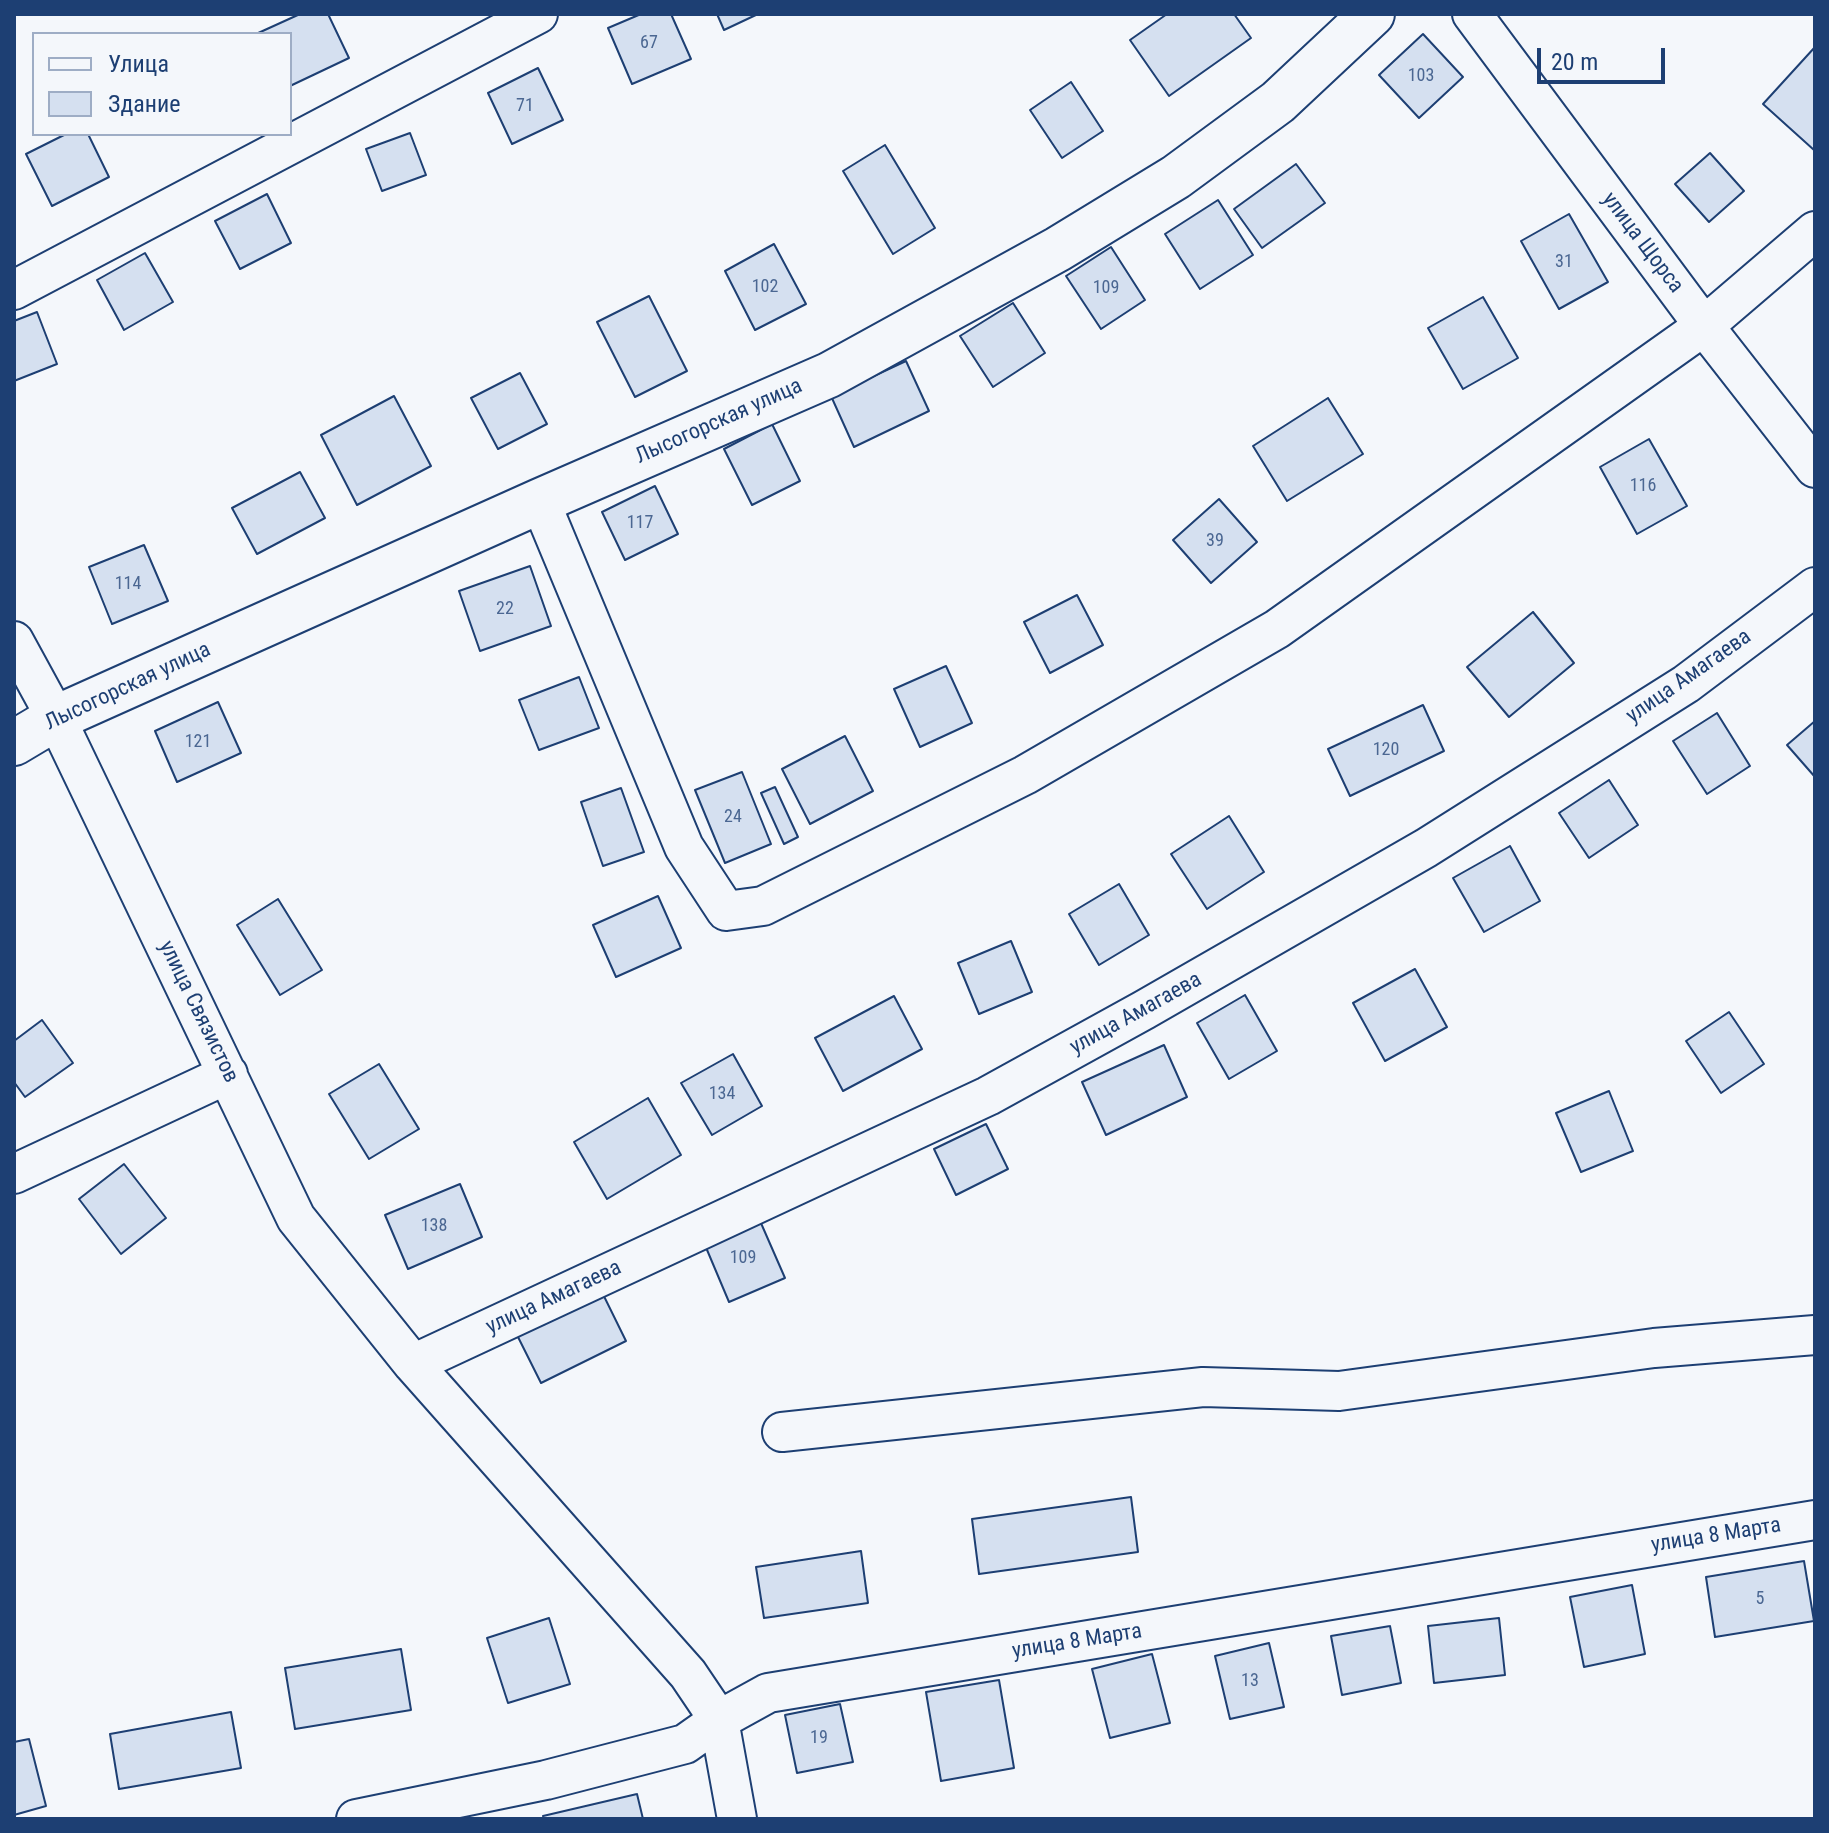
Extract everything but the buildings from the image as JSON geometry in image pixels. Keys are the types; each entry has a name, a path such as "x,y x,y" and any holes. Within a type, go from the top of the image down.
{"street":[{"path":"14,290 538,14"},
{"name":"Лысогорская улица","path":"14,743 56,718 829,375 1058,249 1176,177 1278,102 1372,14"},
{"name":"улица Щорса","path":"1472,14 1704,326 1815,468"},
{"path":"540,501 684,847 726,911 763,906 1025,775 1277,629 1704,326 1815,231"},
{"name":"улица Амагаева","path":"413,1364 988,1096 1144,1010 1426,848 1686,684 1815,587"},
{"name":"улица Связистов","path":"14,641 56,718 296,1218 413,1364 688,1674 719,1720"},
{"path":"14,1174 228,1074"},
{"path":"782,1432 1203,1387 1339,1391 1654,1348 1815,1335"},
{"name":"улица 8 Марта","path":"356,1819 546,1780 685,1744 719,1720 768,1693 1815,1520"},
{"path":"719,1720 737,1819"}]}
